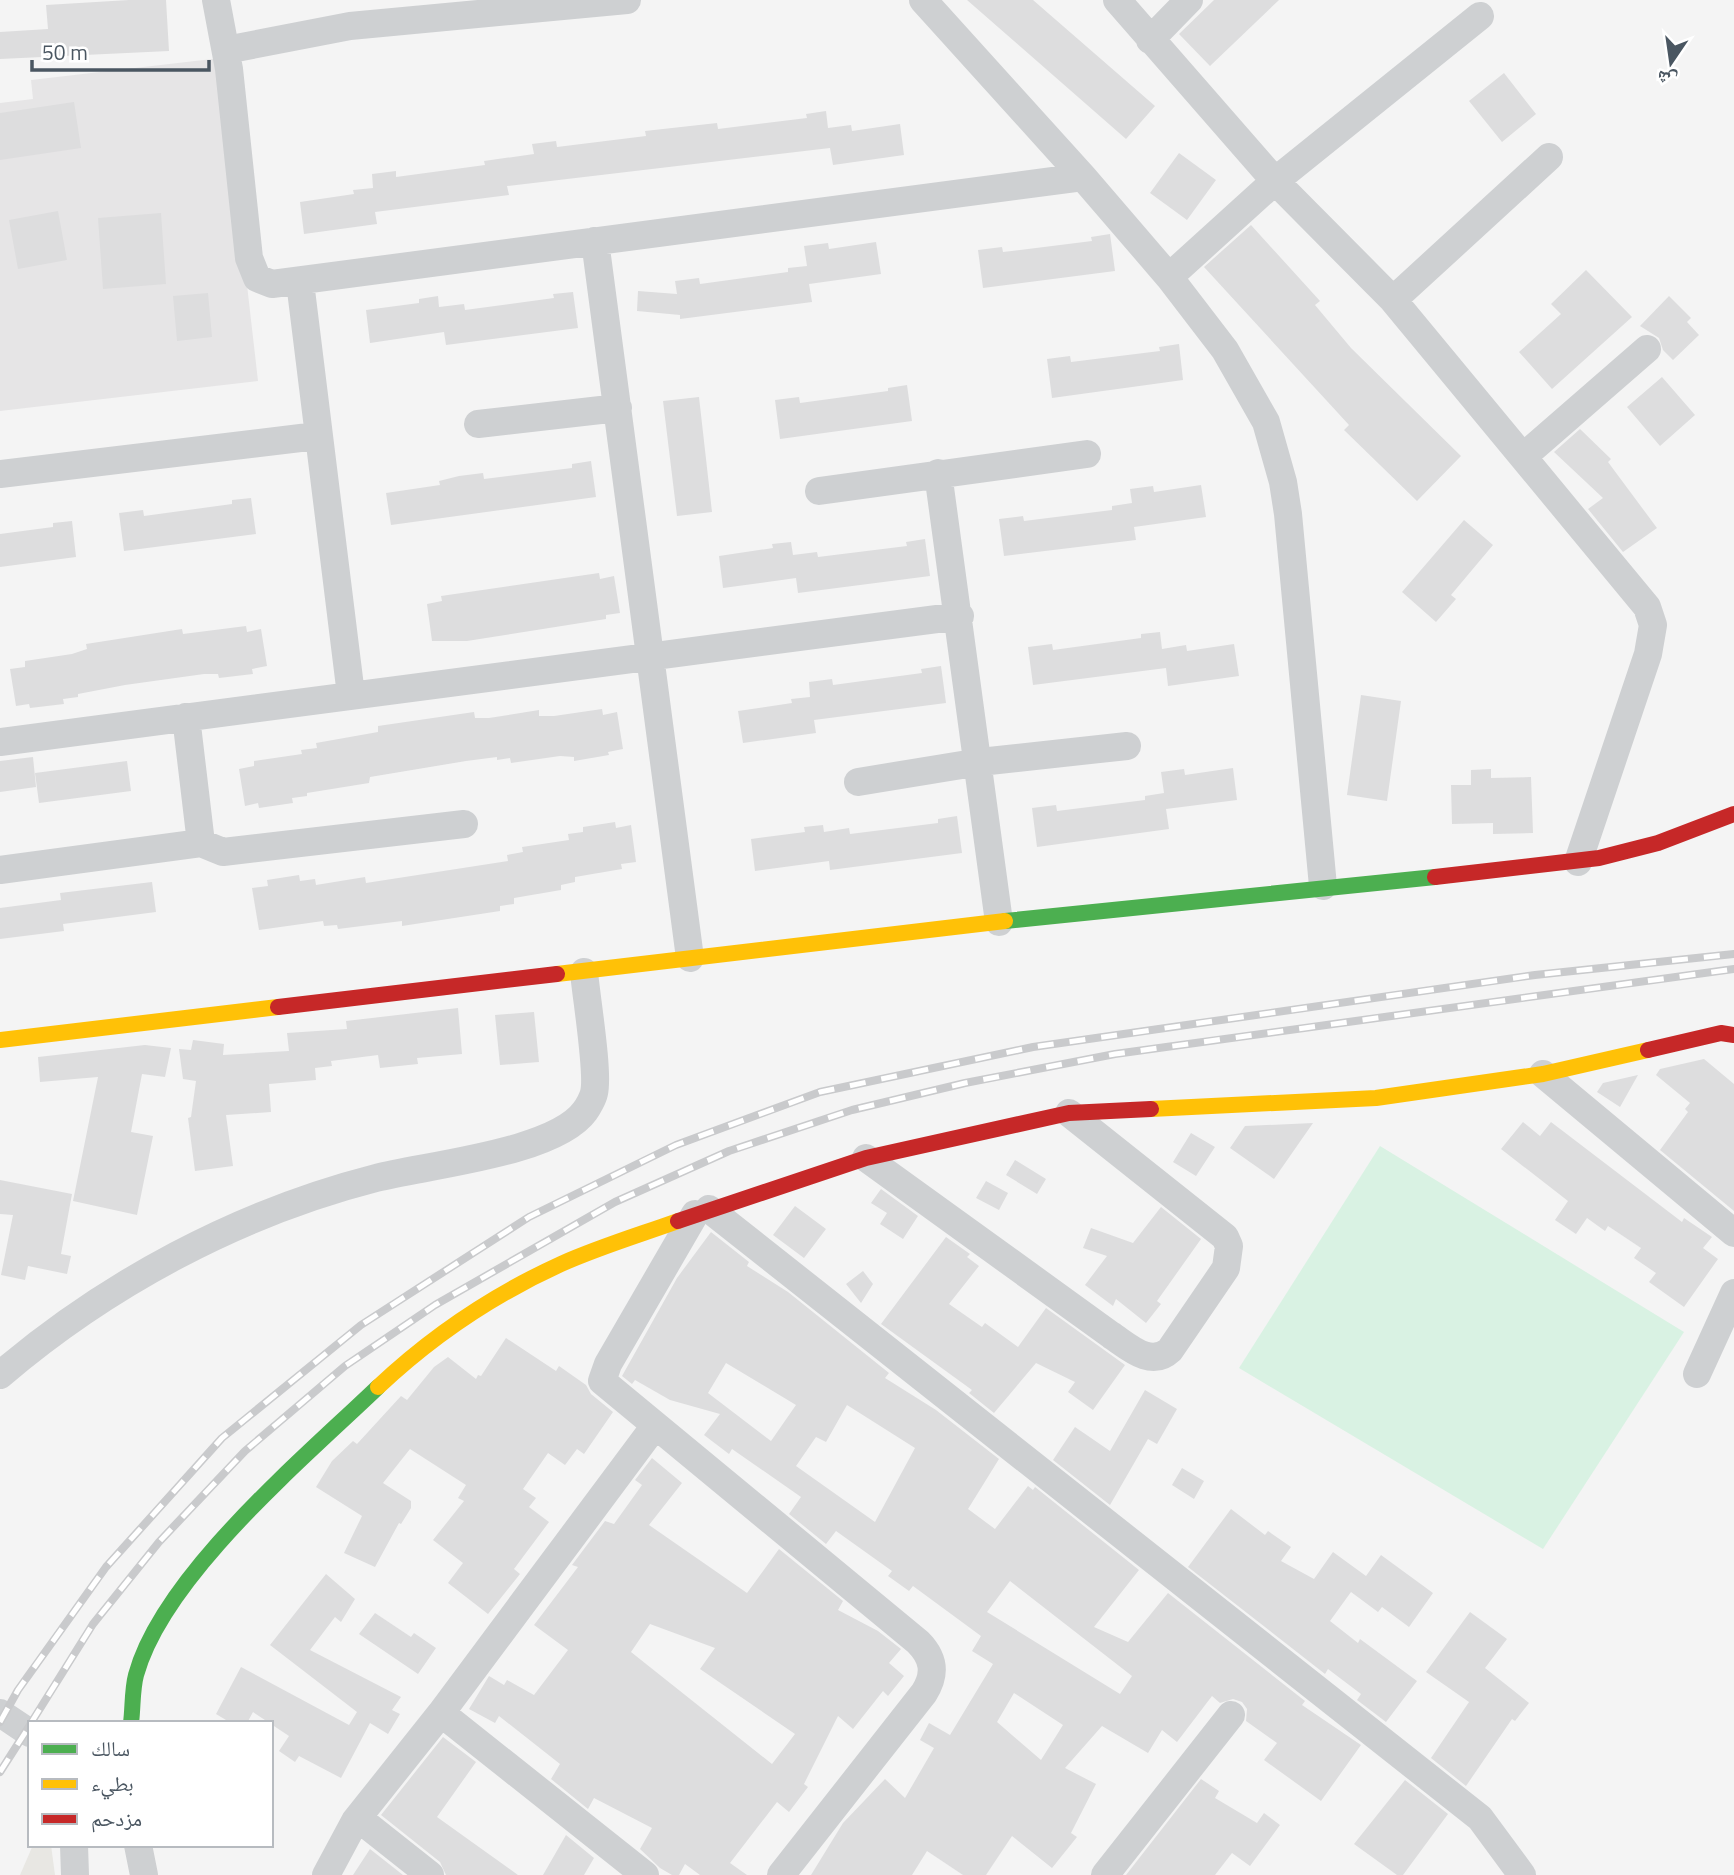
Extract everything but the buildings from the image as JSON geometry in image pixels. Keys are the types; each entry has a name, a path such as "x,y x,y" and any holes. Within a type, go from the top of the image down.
{"street":[{"path":"216,0 226,50 252,269 264,282 300,282 1083,177"},
{"path":"226,50 350,26 627,0"},
{"path":"923,0 1083,177 1169,277 1226,350 1256,401 1275,449 1288,514 1323,886"},
{"path":"1117,0 1275,181 1393,300 1640,596 1653,625 1642,676 1578,862"},
{"path":"1150,40 1189,0"},
{"path":"1169,277 1275,181 1480,16"},
{"path":"1393,300 1549,157"},
{"path":"596,241 690,958"},
{"path":"300,282 351,695"},
{"path":"1524,457 1647,349"},
{"path":"478,424 618,408"},
{"path":"0,474 317,436"},
{"path":"819,491 1087,454"},
{"path":"938,473 980,762 999,922"},
{"path":"0,742 960,616"},
{"path":"186,717 201,843"},
{"path":"859,782 980,762 1127,746"},
{"path":"0,1040 999,922 1323,886 1578,862 1632,853 1679,838 1734,814"},
{"path":"0,870 201,843 223,852 464,824"},
{"path":"0,1375 107,1294 175,1255 236,1227 300,1201 376,1178 525,1146 560,1133 575,1123 595,1092 584,972"},
{"path":"131,1721 136,1676 149,1642 187,1583 257,1502 412,1355 514,1287 610,1244 866,1158 1069,1113 1376,1098 1543,1074 1721,1034 1734,1035"},
{"path":"1543,1074 1734,1233"},
{"path":"866,1158 1111,1335 1146,1356 1161,1357 1170,1350 1226,1268 1229,1246 1224,1237 1069,1113"},
{"path":"702,1212 602,1377 604,1383 654,1427 918,1642 931,1658 932,1676 924,1693 781,1875"},
{"path":"702,1212 1480,1818 1522,1875"},
{"path":"1696,1374 1734,1293"},
{"path":"326,1875 358,1818 441,1713 654,1427"},
{"path":"0,1713 28,1732"},
{"path":"441,1713 645,1875"},
{"path":"1105,1875 1231,1715"},
{"path":"358,1818 430,1875"},
{"path":"74,1847 75,1875"},
{"path":"138,1847 144,1875"}],"shaded area":[{"path":"221,58 258,381 0,411 0,103 33,99 31,80"},
{"path":"32,1847 51,1847 55,1875 20,1875"}],"green space":[{"path":"1380,1146 1684,1332 1543,1549 1239,1368"}],"railway":[{"path":"0,1722 18,1690 106,1567 222,1438 361,1325 529,1217 676,1145 820,1092 1033,1047 1535,975 1734,954"},
{"path":"32,1721 93,1624 159,1542 245,1451 345,1366 435,1305 615,1202 729,1151 852,1110 965,1083 1115,1054 1734,969"},
{"path":"0,1772 28,1728"}],"traffic: fast":[{"path":"1005,921 1435,877"},
{"path":"131,1721 136,1675 151,1637 175,1598 239,1520 378,1387"}],"traffic: slow":[{"path":"557,974 1005,921"},
{"path":"0,1040 278,1007"},
{"path":"1151,1109 1376,1098 1543,1074 1648,1050"},
{"path":"378,1387 442,1334 512,1289 575,1258 678,1221"}],"traffic: jam":[{"path":"1435,877 1599,858 1658,843 1734,814"},
{"path":"278,1007 557,974"},
{"path":"1648,1050 1721,1033 1734,1035"},
{"path":"678,1221 866,1158 1069,1113 1151,1109"}]}
